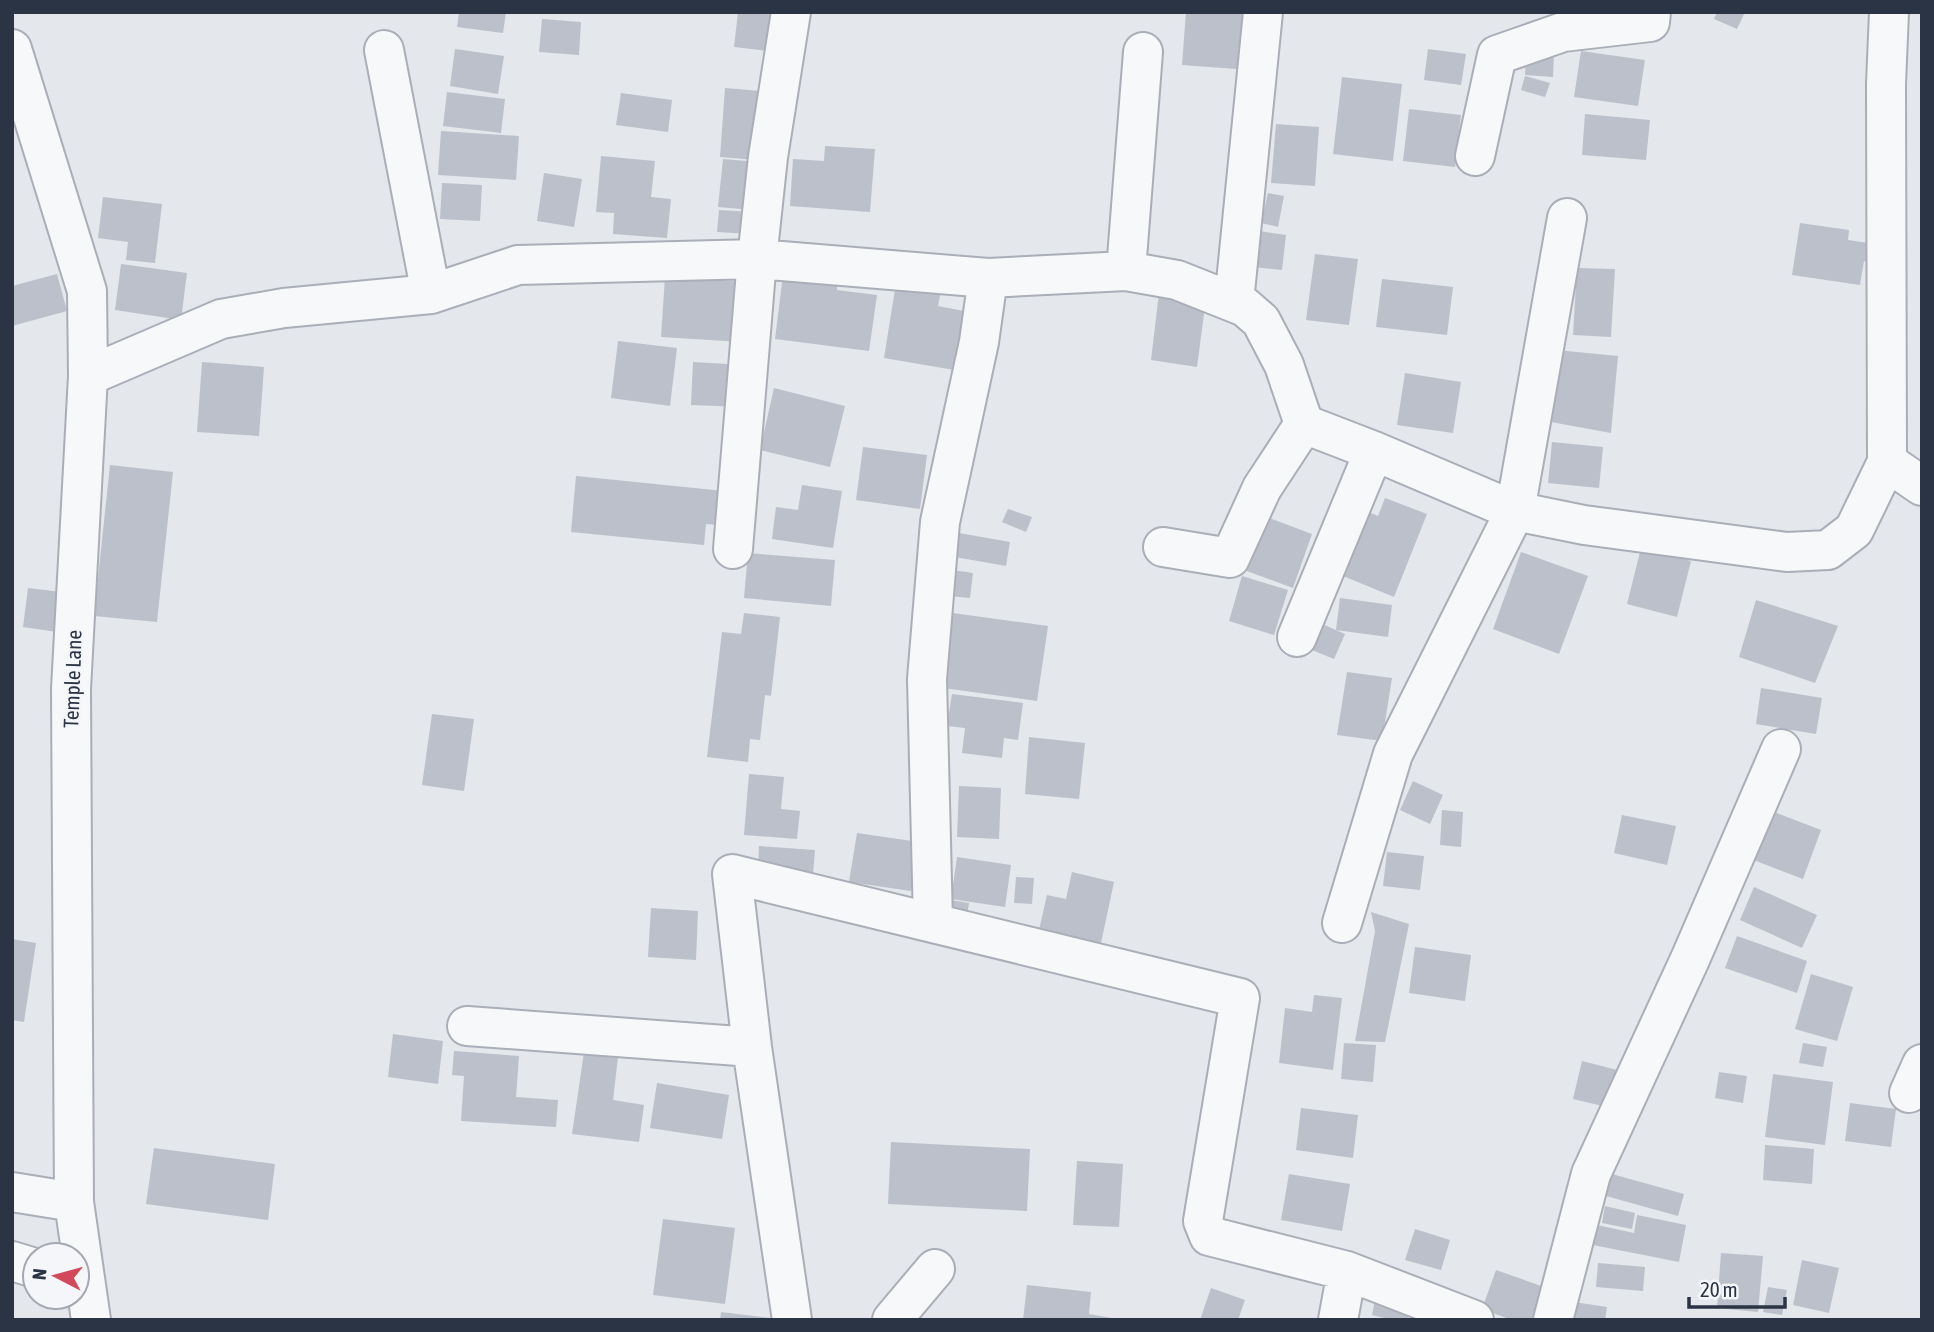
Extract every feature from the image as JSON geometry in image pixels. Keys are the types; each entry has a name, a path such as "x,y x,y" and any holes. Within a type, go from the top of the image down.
{"street":[{"path":"733,549 768,156 792,12"},
{"path":"1234,302 1263,12"},
{"path":"1475,156 1497,55 1563,32 1650,22 1651,12"},
{"path":"1304,424 1515,512 1584,525 1787,552 1828,550 1854,530 1887,462 1886,84 1889,12"},
{"name":"Temple Lane","path":"12,49 87,291 88,376 71,689 74,1202 78,1241"},
{"path":"384,50 430,294"},
{"path":"1126,271 1143,52"},
{"path":"1342,922 1393,754 1515,512 1567,218"},
{"path":"88,376 220,319 284,308 430,294 518,265 757,259 988,278 1126,271 1177,280 1245,307 1261,321 1284,365 1304,424"},
{"path":"933,922 927,679 940,522 979,342 988,278"},
{"path":"1163,547 1230,558 1262,488 1304,424"},
{"path":"1297,637 1374,451"},
{"path":"1887,462 1922,486"},
{"path":"1553,1320 1591,1174 1781,749"},
{"path":"792,1320 752,1047 733,874 1240,998 1203,1222 1209,1236 1348,1270 1474,1320"},
{"path":"467,1026 752,1047"},
{"path":"12,1192 74,1202"},
{"path":"892,1320 935,1269"},
{"path":"1338,1320 1348,1270"}],"building":[{"path":"459,12 506,12 503,33 457,27"},
{"path":"738,12 782,15 777,52 734,47"},
{"path":"1186,12 1255,12 1250,70 1182,65"},
{"path":"1717,12 1745,12 1737,29 1714,19"},
{"path":"542,19 581,22 579,55 539,52"},
{"path":"455,49 504,56 498,94 450,86"},
{"path":"1428,49 1466,54 1461,85 1424,80"},
{"path":"1581,51 1645,60 1638,106 1574,97"},
{"path":"1526,52 1554,53 1553,77 1525,75"},
{"path":"1525,76 1550,83 1545,97 1521,90"},
{"path":"1342,77 1402,84 1393,161 1333,154"},
{"path":"725,88 761,91 756,160 720,157"},
{"path":"447,92 505,99 501,133 443,126"},
{"path":"621,93 672,100 668,132 616,125"},
{"path":"1409,109 1461,115 1455,167 1403,161"},
{"path":"1585,114 1650,120 1646,160 1582,155"},
{"path":"1276,124 1319,127 1315,186 1271,183"},
{"path":"441,131 519,136 516,180 438,175"},
{"path":"825,146 875,149 870,212 790,206 793,159 824,161"},
{"path":"601,156 655,161 651,197 671,199 667,238 613,234 614,213 596,212"},
{"path":"723,159 758,162 753,210 718,207"},
{"path":"544,173 582,179 574,227 537,221"},
{"path":"442,183 482,185 480,221 440,219"},
{"path":"1268,193 1284,196 1278,227 1261,223"},
{"path":"103,197 162,204 155,263 126,260 128,242 98,238"},
{"path":"719,210 753,212 751,234 717,232"},
{"path":"1800,223 1849,230 1848,240 1882,245 1879,263 1864,261 1860,285 1792,275"},
{"path":"1259,231 1286,235 1282,270 1254,267"},
{"path":"1315,254 1358,259 1349,325 1306,320"},
{"path":"121,264 187,273 181,320 115,310"},
{"path":"1577,268 1615,269 1611,337 1573,335"},
{"path":"57,274 67,311 12,326 12,286"},
{"path":"783,275 837,282 837,290 877,295 869,351 775,339"},
{"path":"665,277 746,282 742,342 661,337"},
{"path":"897,277 942,285 938,306 964,311 954,370 884,358"},
{"path":"1382,279 1453,287 1447,335 1376,327"},
{"path":"1159,293 1206,299 1197,367 1151,360"},
{"path":"618,341 677,348 670,406 611,398"},
{"path":"1556,350 1618,356 1611,433 1551,422"},
{"path":"202,362 264,367 259,436 197,432"},
{"path":"693,362 744,365 743,407 691,405"},
{"path":"1405,373 1461,382 1453,433 1397,425"},
{"path":"774,388 845,406 830,467 760,450"},
{"path":"1552,442 1603,447 1599,488 1548,483"},
{"path":"863,447 927,455 920,509 856,500"},
{"path":"110,465 173,472 157,622 94,616"},
{"path":"576,476 734,492 731,526 706,524 704,545 571,532"},
{"path":"802,485 842,491 833,548 772,539 776,507 798,510"},
{"path":"1385,498 1427,514 1394,597 1336,573 1361,509 1378,516"},
{"path":"1008,509 1032,517 1026,532 1002,522"},
{"path":"1256,513 1312,534 1293,588 1236,567"},
{"path":"959,533 1010,542 1006,566 955,557"},
{"path":"1641,548 1691,561 1677,617 1627,604"},
{"path":"1521,552 1588,576 1559,654 1493,629"},
{"path":"748,553 835,560 831,606 744,598"},
{"path":"952,570 973,573 970,598 949,596"},
{"path":"1242,576 1288,590 1274,635 1229,621"},
{"path":"28,588 70,593 64,633 23,627"},
{"path":"1340,598 1392,605 1388,637 1336,630"},
{"path":"1756,600 1838,626 1815,683 1739,657"},
{"path":"744,613 780,617 771,696 765,695 760,740 750,739 748,762 707,757 722,632 741,634"},
{"path":"953,613 1048,626 1037,701 943,688"},
{"path":"1313,620 1345,634 1334,659 1302,646"},
{"path":"1347,672 1392,678 1382,741 1337,735"},
{"path":"1761,688 1822,698 1816,734 1756,724"},
{"path":"952,694 1023,703 1018,740 1004,738 1002,758 962,753 965,728 947,726"},
{"path":"432,714 474,719 464,791 422,785"},
{"path":"1029,737 1085,743 1079,799 1025,794"},
{"path":"749,774 784,777 781,809 800,811 797,839 744,835"},
{"path":"1413,781 1443,795 1430,824 1400,810"},
{"path":"959,786 1001,788 999,839 957,837"},
{"path":"1442,810 1463,812 1461,847 1440,845"},
{"path":"1769,810 1821,830 1803,879 1751,859"},
{"path":"1622,815 1676,826 1667,865 1614,853"},
{"path":"857,833 919,842 911,891 849,882"},
{"path":"759,846 815,850 813,874 758,871"},
{"path":"1387,852 1424,856 1420,890 1383,886"},
{"path":"957,857 1011,865 1005,907 951,899"},
{"path":"1072,872 1114,882 1101,943 1039,930 1047,895 1066,899"},
{"path":"1016,877 1034,878 1032,904 1014,903"},
{"path":"1754,887 1817,915 1802,948 1740,920"},
{"path":"945,899 969,903 966,922 942,918"},
{"path":"651,908 698,911 696,960 648,957"},
{"path":"1371,912 1409,924 1385,1042 1355,1041 1375,931"},
{"path":"1737,936 1807,961 1797,993 1725,968"},
{"path":"12,939 36,943 24,1022 12,1020"},
{"path":"1415,947 1471,955 1465,1001 1409,993"},
{"path":"1811,974 1853,987 1837,1041 1795,1029"},
{"path":"1314,995 1342,998 1333,1070 1279,1063 1285,1008 1312,1012"},
{"path":"393,1034 443,1041 438,1084 388,1077"},
{"path":"1344,1043 1376,1045 1373,1082 1341,1079"},
{"path":"1803,1043 1827,1047 1823,1067 1799,1063"},
{"path":"454,1051 519,1056 516,1097 558,1100 556,1127 461,1121 464,1076 452,1075"},
{"path":"584,1052 618,1057 613,1100 644,1105 639,1142 572,1134"},
{"path":"1582,1061 1637,1075 1628,1112 1573,1099"},
{"path":"1719,1072 1747,1076 1743,1103 1715,1098"},
{"path":"1773,1074 1833,1082 1825,1145 1765,1137"},
{"path":"657,1083 729,1095 722,1139 650,1128"},
{"path":"1850,1103 1896,1109 1891,1147 1845,1141"},
{"path":"1301,1108 1358,1115 1353,1158 1296,1150"},
{"path":"891,1142 1030,1149 1027,1211 888,1204"},
{"path":"1765,1145 1814,1149 1812,1184 1763,1180"},
{"path":"154,1148 275,1164 268,1220 146,1204"},
{"path":"1077,1161 1123,1164 1119,1227 1073,1225"},
{"path":"1289,1174 1350,1184 1342,1231 1281,1220"},
{"path":"1612,1174 1684,1194 1678,1216 1606,1196"},
{"path":"1605,1206 1635,1213 1632,1229 1602,1223"},
{"path":"1637,1215 1686,1225 1679,1262 1593,1245 1597,1225 1634,1233"},
{"path":"663,1219 735,1228 725,1304 653,1295"},
{"path":"1415,1229 1450,1240 1441,1270 1405,1260"},
{"path":"1721,1253 1763,1256 1758,1312 1717,1308"},
{"path":"1802,1260 1839,1268 1829,1313 1793,1305"},
{"path":"1598,1263 1645,1267 1643,1291 1596,1287"},
{"path":"1496,1270 1547,1288 1536,1320 1512,1320 1482,1309"},
{"path":"1379,1281 1414,1289 1408,1320 1392,1320 1372,1315"},
{"path":"1027,1285 1091,1292 1089,1314 1123,1320 1023,1320"},
{"path":"1768,1287 1787,1290 1782,1315 1763,1312"},
{"path":"1211,1288 1245,1300 1238,1320 1200,1320"},
{"path":"1574,1302 1607,1307 1605,1320 1571,1320"},
{"path":"721,1312 770,1318 770,1320 720,1320"}]}
